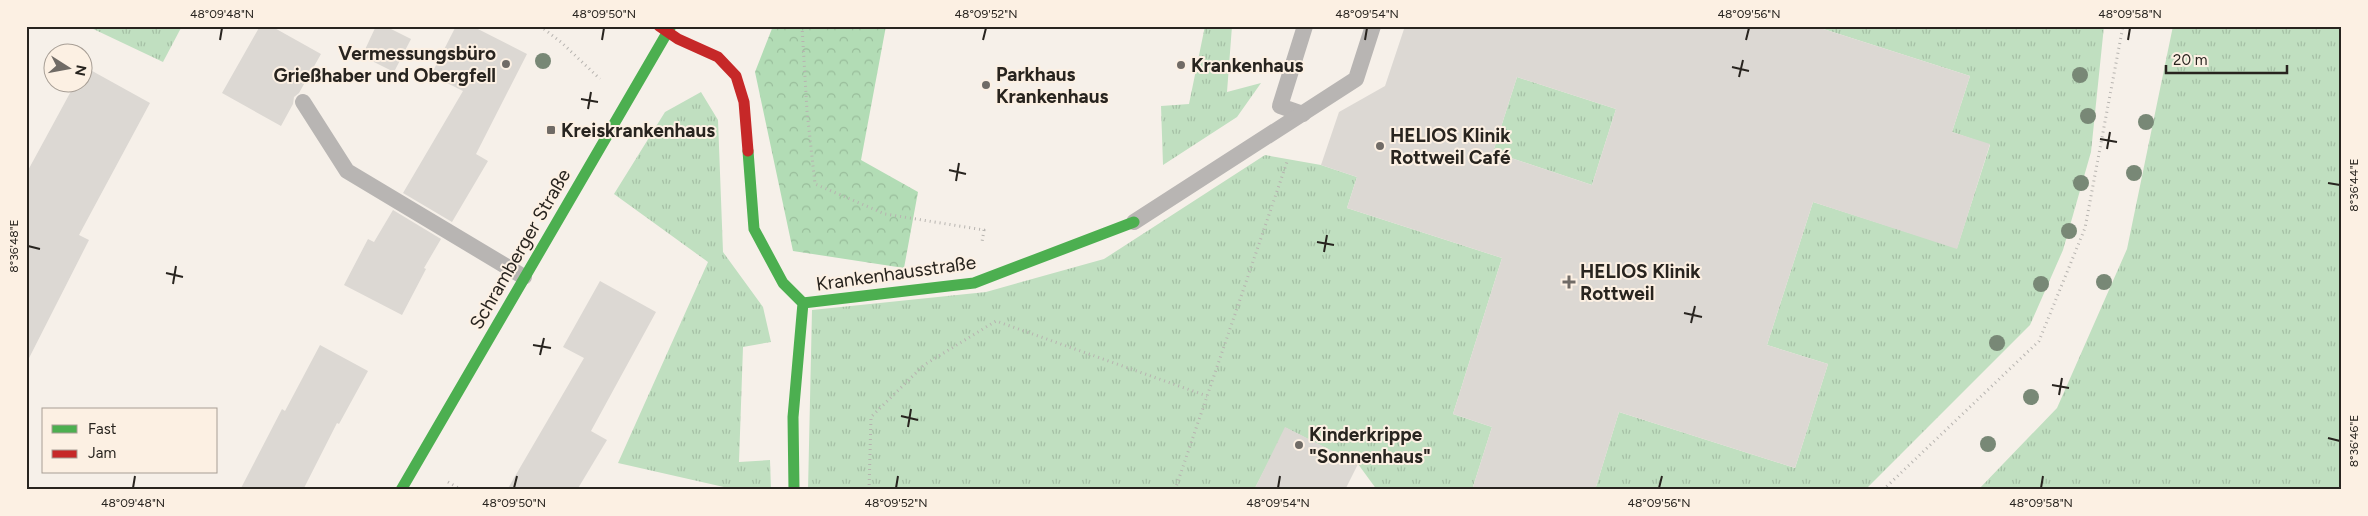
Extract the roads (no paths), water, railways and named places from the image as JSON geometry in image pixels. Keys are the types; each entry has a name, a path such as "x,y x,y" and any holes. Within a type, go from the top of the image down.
{"street":[{"name":"Schramberger Straße","path":"401,490 626,104 666,28"},
{"name":"Krankenhausstraße","path":"666,28 678,39 718,57 736,76 744,102 754,229 783,283 803,303"},
{"name":"Krankenhausstraße","path":"803,303 974,283 1134,222"},
{"name":"Krankenhausstraße","path":"794,490 793,417 803,303"}],"lane":[{"path":"1303,114 1280,106 1305,26"},
{"path":"1134,222 1356,78 1373,26"},
{"path":"303,102 347,171 524,277"}],"place":[{"name":"Vermessungsbüro Grießhaber und Obergfell","path":"506,64"},
{"name":"Krankenhaus","path":"1181,65"},
{"name":"Parkhaus Krankenhaus","path":"986,85"},
{"name":"Kreiskrankenhaus","path":"551,130"},
{"name":"HELIOS Klinik Rottweil Café","path":"1380,146"},
{"name":"HELIOS Klinik Rottweil","path":"1569,282"},
{"name":"Kinderkrippe \"Sonnenhaus\"","path":"1299,445"}]}
